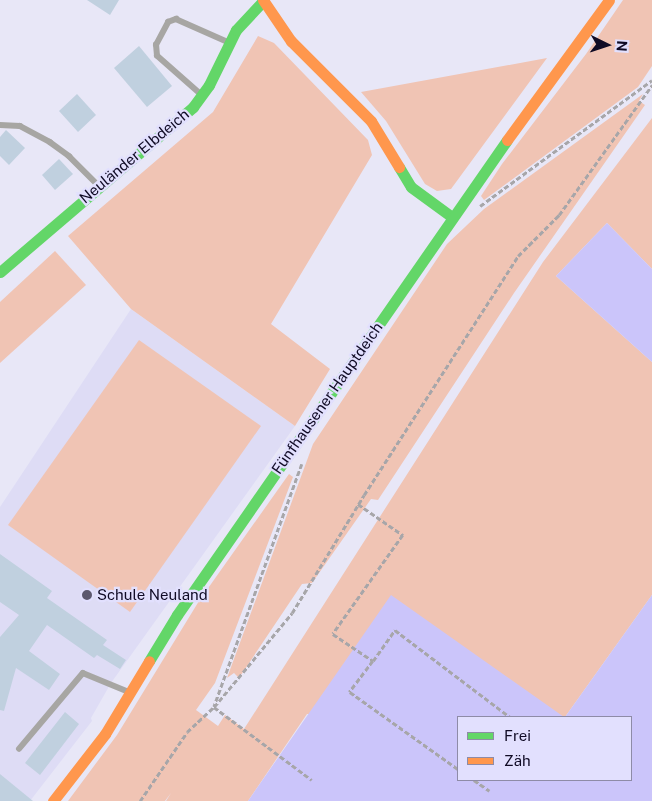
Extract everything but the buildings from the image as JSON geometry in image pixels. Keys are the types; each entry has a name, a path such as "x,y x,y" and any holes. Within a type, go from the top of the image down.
{"street":[{"name":"Fünfhausener Hauptdeich","path":"53,801 82,766 131,693 177,615 452,217 609,0"},
{"path":"263,1 291,41 372,121 411,187 452,217"},
{"name":"Neuländer Elbdeich","path":"0,272 99,187 166,133 201,95 247,15 263,1"}],"lane":[{"path":"201,95 157,56 156,45 168,22 176,20 230,43"},
{"path":"0,125 20,126 56,146 99,187"},
{"path":"19,749 83,673 131,693"}],"path":[{"path":"475,208 652,80"},
{"path":"140,801 187,732 214,707 292,613 358,504 518,256 559,216 652,85"},
{"path":"214,707 302,462"},
{"path":"358,504 403,535 333,634 373,661"},
{"path":"457,768 350,692 395,630 509,716"},
{"path":"214,707 312,780"},
{"path":"475,781 490,791"}],"shaded area":[{"path":"623,0 652,0 652,66 638,87 484,200 481,196 502,164 586,54"},
{"path":"258,36 274,43 368,140 372,155 271,324 330,369 295,426 131,309 68,236 213,112"},
{"path":"547,58 451,189 437,191 425,184 386,121 361,92"},
{"path":"643,94 639,101 645,105 514,293 378,500 371,499 312,583 302,584 239,678 234,673 227,678 313,444 447,244 484,209"},
{"path":"652,118 652,269 607,223 556,276 652,362 652,595 566,716 307,714 248,801 166,801 171,793 165,801 68,801 117,735 199,601 289,474 293,477 215,683 196,710 218,726 225,715 244,729 543,262"},
{"path":"607,223 652,269 652,362 556,276"},
{"path":"55,251 86,285 0,363 0,302"},
{"name":"Schule Neuland","path":"131,309 295,426 111,683 91,718 92,721 30,801 0,801 0,507"},
{"path":"139,340 261,426 130,612 8,525"},
{"path":"391,595 563,716 457,716 457,781 632,781 632,716 566,716 652,595 652,801 248,801"}],"traffic: fast":[{"path":"0,272 193,107 209,85 236,30 263,1"},
{"path":"149,661 177,615 507,140"},
{"path":"399,167 411,187 452,217"}],"traffic: slow":[{"path":"263,0 291,41 371,121 399,167"},
{"path":"507,140 609,0"},
{"path":"53,801 105,734 149,661"}],"place":[{"name":"Schule Neuland","path":"87,595"}]}
